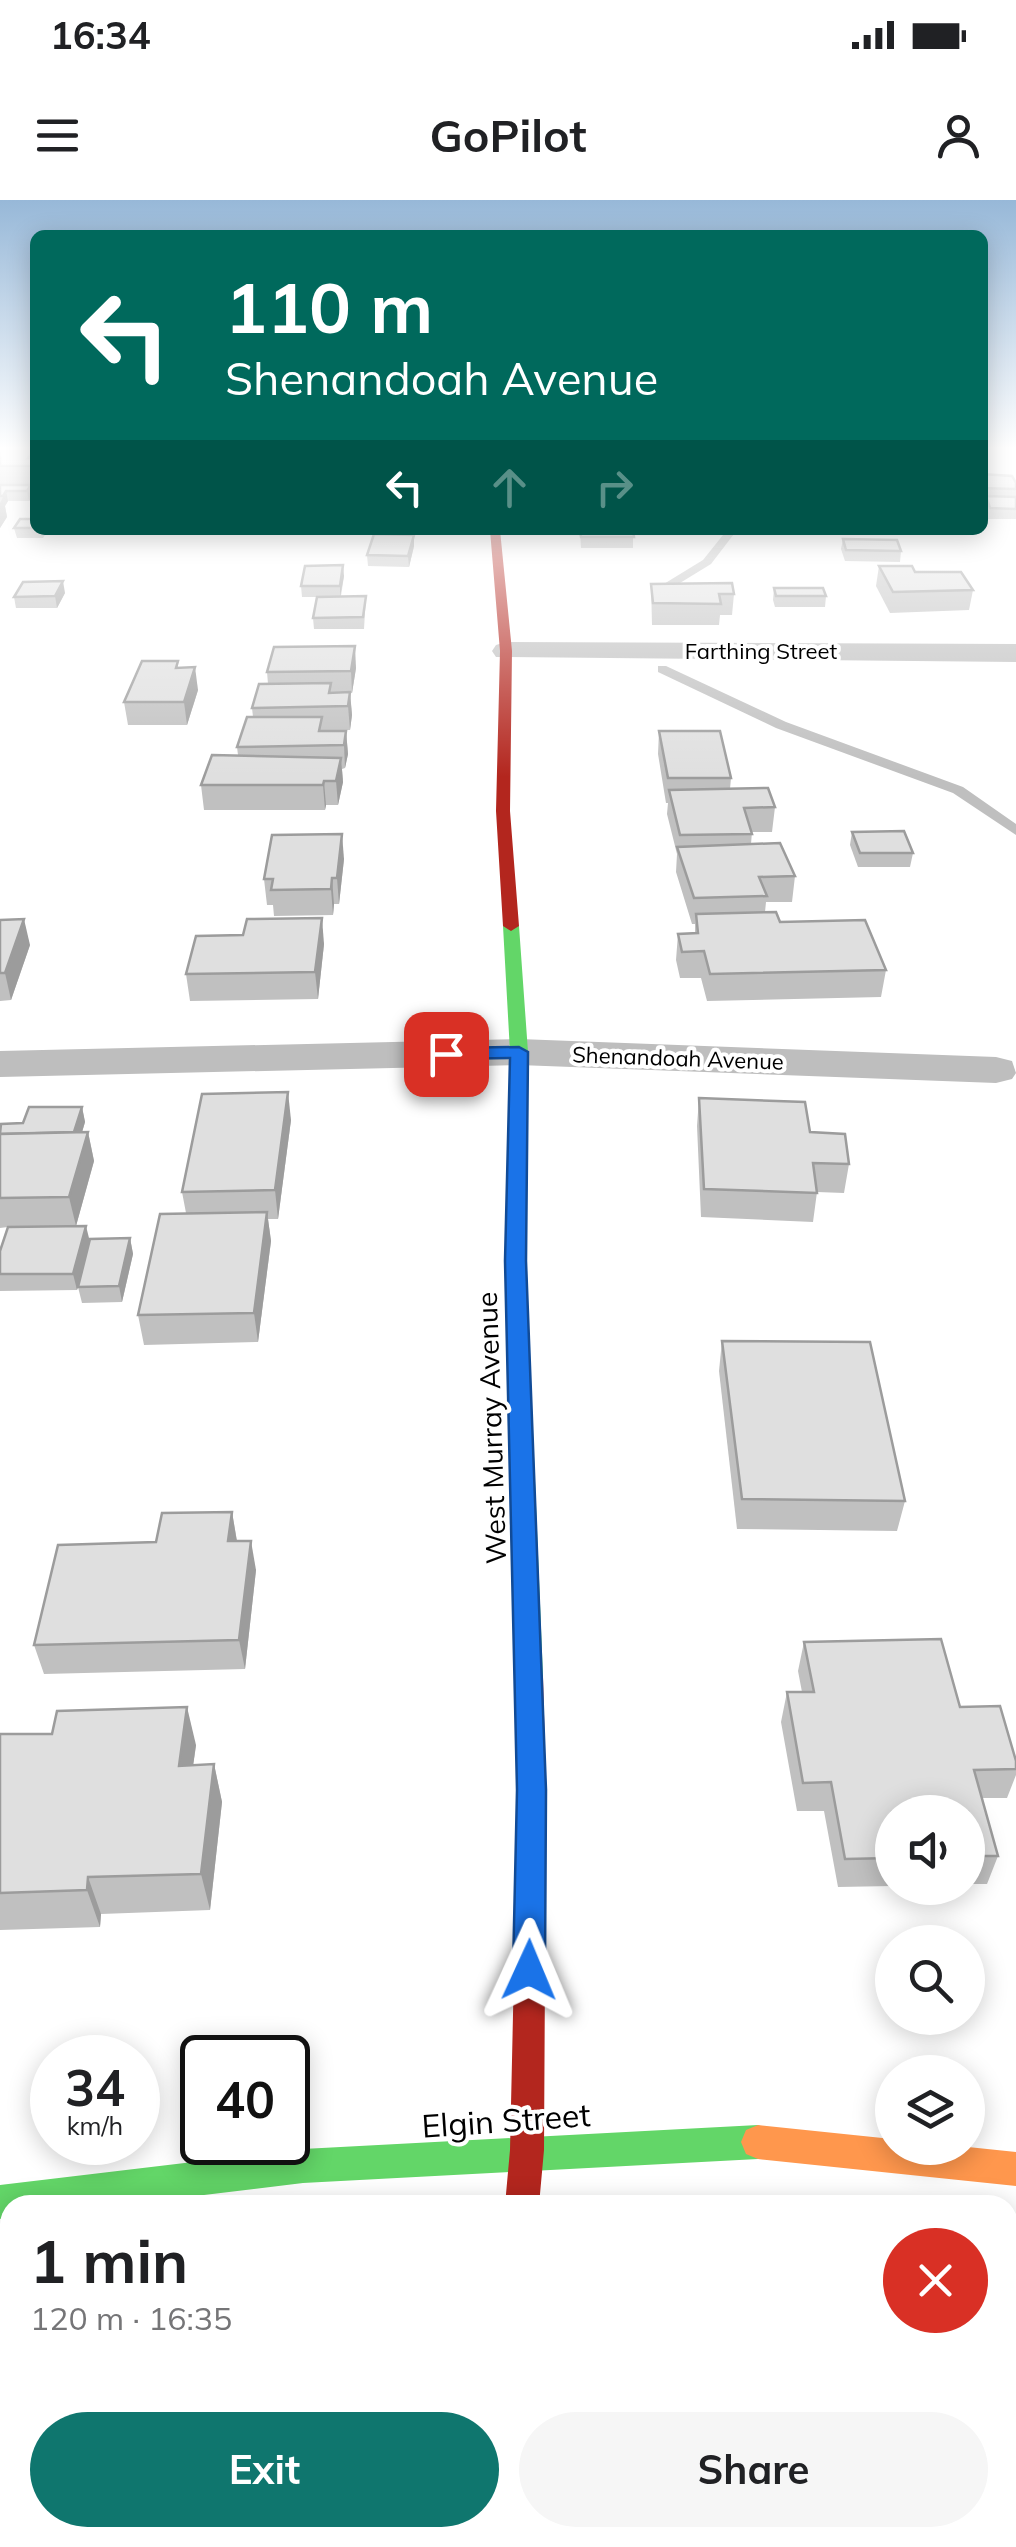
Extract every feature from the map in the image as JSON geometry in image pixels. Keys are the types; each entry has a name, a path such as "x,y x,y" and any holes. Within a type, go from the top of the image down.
{"street":[{"name":"West Murray Avenue","path":"498,559 506,650 503,811 519,1052 516,1261 532,1790 527,2150 523,2195"},
{"name":"Farthing Street","path":"506,650 1016,652"},
{"name":"Shenandoah Avenue","path":"0,1064 519,1052 996,1070"},
{"name":"Elgin Street","path":"59,2195 303,2166 742,2140 1016,2168"}],"building":[{"path":"343,565 340,586 301,586 305,566"},
{"path":"879,566 912,566 915,572 961,572 973,590 893,592"},
{"path":"63,581 55,596 14,597 23,582"},
{"path":"732,583 734,594 719,594 721,604 653,603 651,584"},
{"path":"774,588 823,588 826,596 776,596"},
{"path":"366,596 363,617 313,618 317,597"},
{"path":"355,646 351,671 267,672 274,647"},
{"path":"142,661 178,661 176,668 195,667 184,702 124,702"},
{"path":"331,683 329,693 350,692 348,706 252,708 259,684"},
{"path":"247,717 322,717 319,731 346,731 344,745 237,747"},
{"path":"659,731 720,731 731,778 668,778"},
{"path":"212,755 341,758 336,781 324,781 323,785 201,785"},
{"path":"768,788 775,807 744,808 752,834 680,835 669,790"},
{"path":"904,831 913,853 860,853 852,832"},
{"path":"342,834 337,878 332,878 331,889 271,890 273,879 264,879 272,835"},
{"path":"780,843 795,876 759,877 767,896 694,898 677,847"},
{"path":"776,912 780,922 865,920 886,970 710,974 704,951 682,952 678,934 698,933 696,914"},
{"path":"322,918 315,972 186,974 196,936 243,935 247,919"},
{"path":"24,919 5,973 0,973 0,920"},
{"path":"288,1092 275,1190 182,1192 202,1094"},
{"path":"699,1098 805,1102 810,1132 845,1134 849,1164 813,1163 817,1193 704,1189"},
{"path":"29,1107 82,1107 74,1132 0,1134 1,1124 23,1123"},
{"path":"88,1132 69,1197 0,1198 0,1134"},
{"path":"267,1212 254,1313 138,1315 160,1214"},
{"path":"86,1226 73,1274 0,1274 0,1251 8,1227"},
{"path":"130,1238 119,1286 78,1287 90,1239"},
{"path":"722,1341 870,1342 905,1501 742,1499"},
{"path":"232,1512 228,1541 251,1541 239,1640 34,1645 58,1545 156,1542 162,1513"},
{"path":"941,1639 960,1707 1000,1706 1016,1769 974,1770 981,1795 875,1795 875,1858 845,1859 831,1782 803,1783 787,1692 814,1692 804,1642"},
{"path":"187,1707 179,1766 214,1764 201,1874 88,1877 87,1890 0,1893 0,1734 52,1734 57,1711"},
{"path":"985,1809 998,1856 985,1856"}],"waterway":[{"path":"658,592 710,559"},
{"path":"662,669 781,725 958,790 1016,831"}],"traffic: fast":[{"path":"511,926 519,1052 516,1261 529,1677"},
{"path":"59,2195 303,2166 758,2142"}],"traffic: slow":[{"path":"758,2142 1016,2169"}],"traffic: jam":[{"path":"498,559 506,651 503,811 511,926"},
{"path":"523,2195 527,2150 532,1790 529,1677"}],"route":[{"path":"446,1054 519,1052 516,1261 532,1790 529,1970"}]}
